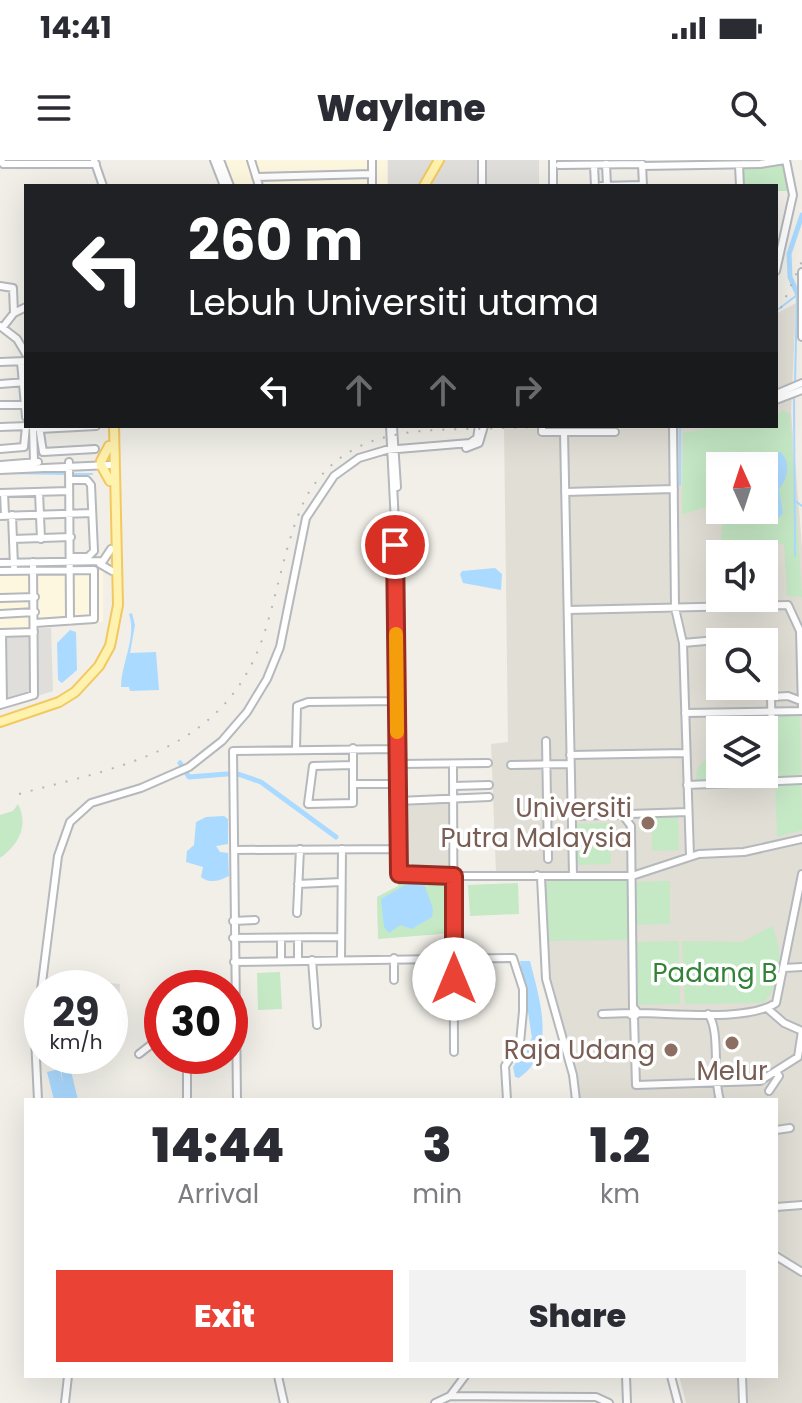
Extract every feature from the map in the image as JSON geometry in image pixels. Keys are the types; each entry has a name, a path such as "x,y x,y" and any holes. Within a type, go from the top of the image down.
{"main road":[{"path":"425,184 439,160"},
{"path":"0,720 53,701 74,688 93,668 106,645 112,623 111,428"},
{"path":"0,720 59,702 75,692 99,666 110,646 118,605 112,478 107,463 112,447"}],"street":[{"path":"1,160 3,164 95,162 102,184"},
{"path":"66,164 75,160"},
{"path":"217,160 223,184"},
{"path":"217,160 229,184"},
{"path":"251,160 258,184"},
{"path":"372,160 372,184"},
{"path":"482,160 482,184"},
{"path":"553,184 556,163 739,165 786,160 798,186 778,263"},
{"path":"642,163 643,184"},
{"path":"606,164 607,184"},
{"path":"594,165 598,184"},
{"path":"739,165 740,184"},
{"path":"344,174 344,184"},
{"path":"256,177 372,174"},
{"path":"802,272 802,337"},
{"path":"0,286 12,286 16,311"},
{"path":"24,308 16,311 2,326 24,352"},
{"path":"0,362 23,361"},
{"path":"0,384 24,382"},
{"path":"778,393 802,383"},
{"path":"778,399 802,390"},
{"path":"791,395 802,397"},
{"path":"0,405 24,405"},
{"path":"0,427 24,426"},
{"path":"0,449 24,447 26,428"},
{"path":"36,428 43,452 95,449"},
{"path":"34,464 36,428"},
{"path":"380,452 392,428"},
{"path":"392,428 400,876 540,876"},
{"path":"38,1098 35,1038 58,856 66,829 91,803 189,767 235,728 271,672 280,647 302,531 312,504 334,476 359,458 380,452 470,443 477,438 480,428"},
{"path":"542,428 542,432 615,432"},
{"path":"673,428 678,617 683,643 690,856"},
{"path":"564,432 574,875"},
{"path":"390,436 394,450"},
{"path":"69,471 107,463"},
{"path":"0,468 34,464 69,471 91,483 93,554 70,563"},
{"path":"69,471 70,621"},
{"path":"565,492 674,489"},
{"path":"14,564 13,539 2,493 69,491"},
{"path":"39,492 41,539"},
{"path":"5,515 92,513"},
{"path":"13,539 71,537"},
{"path":"0,567 103,561 111,549"},
{"path":"0,567 14,564 33,566 53,558 93,569 94,616 91,620 35,623"},
{"path":"70,563 106,564 112,571"},
{"path":"33,566 35,597 34,695 2,704 1,633 34,632"},
{"path":"0,598 35,597"},
{"path":"568,610 790,606 800,631 802,710 685,713"},
{"path":"0,614 35,612"},
{"path":"683,643 706,641"},
{"path":"778,697 788,696 801,701"},
{"path":"771,700 772,716"},
{"path":"296,749 297,706 308,702 397,701"},
{"path":"546,741 548,859"},
{"path":"353,748 353,765 353,784 352,804 308,804 313,766 353,765"},
{"path":"234,970 232,755 236,750 397,749"},
{"path":"511,765 686,753"},
{"path":"398,764 488,763"},
{"path":"453,764 454,1052"},
{"path":"778,782 801,781"},
{"path":"353,784 398,784"},
{"path":"687,785 706,784"},
{"path":"453,786 489,785"},
{"path":"398,801 489,797"},
{"path":"571,816 688,812"},
{"path":"638,813 631,826 636,1085 760,1081 777,1073 798,1057 802,1031 784,1023 768,1009"},
{"path":"622,814 631,826"},
{"path":"518,875 632,876 690,856 744,852 802,839"},
{"path":"297,913 300,849"},
{"path":"341,959 342,849"},
{"path":"234,850 399,849"},
{"path":"602,1014 708,1014 768,1009 778,999 802,874"},
{"path":"492,876 554,876"},
{"path":"540,876 546,979 571,1072 574,1098"},
{"path":"541,887 554,876"},
{"path":"530,877 541,887"},
{"path":"298,884 341,882"},
{"path":"233,921 255,920"},
{"path":"233,938 341,937"},
{"path":"281,938 281,960"},
{"path":"298,938 298,959"},
{"path":"234,962 504,957 516,962 523,1000 520,1043 505,1066 507,1098"},
{"path":"394,958 394,980"},
{"path":"312,960 314,1023 317,1025"},
{"path":"784,968 802,967"},
{"path":"713,1022 724,1013"},
{"path":"708,1014 713,1022 714,1082 719,1098"},
{"path":"139,1054 144,1050"},
{"path":"769,1091 779,1076 777,1073"},
{"path":"187,1074 187,1098"},
{"path":"236,1074 238,1098"},
{"path":"778,1130 790,1128"},
{"path":"778,1207 802,1205"},
{"path":"778,1257 802,1272"},
{"path":"65,1403 68,1378"},
{"path":"278,1378 284,1403"},
{"path":"450,1396 464,1378"},
{"path":"626,1378 627,1403"},
{"path":"672,1378 678,1402"},
{"path":"742,1378 743,1403"},
{"path":"435,1403 450,1396 596,1397 609,1403"}],"shaded area":[{"path":"217,160 387,160 387,184 225,184"},
{"path":"388,160 435,160 422,184 388,184"},
{"path":"443,160 539,160 539,184 429,184"},
{"name":"Universiti Putra Malaysia","path":"796,303 791,412 802,546 802,1403 686,1403 680,1378 778,1378 778,1098 577,1098 549,976 545,872 496,872 491,744 508,742 504,428 778,428 778,313"},
{"path":"103,566 103,622 0,630 0,568"},
{"path":"51,628 53,691 0,708 0,630"},
{"path":"450,802 452,872 402,874 400,803"}],"green space":[{"path":"785,163 791,191 778,191 778,184 743,184 743,167"},
{"path":"783,410 790,414 802,597 787,596 784,544 778,544 778,540 721,540 722,524 778,524 778,452 706,452 706,508 682,515 683,433 710,428 778,428 778,414"},
{"path":"800,713 801,774 778,778 778,716 774,714"},
{"path":"706,759 706,781 696,781 697,769"},
{"path":"801,782 802,830 777,837 775,788 778,788 778,783"},
{"path":"18,804 22,819 20,834 0,858 0,815 13,811"},
{"path":"678,817 679,850 652,851 652,818"},
{"path":"610,823 611,864 577,865 576,824"},
{"path":"551,878 628,878 629,940 547,941 545,886"},
{"path":"398,879 452,879 453,933 378,939 377,897 398,886"},
{"path":"670,881 670,924 636,925 635,882"},
{"path":"518,883 519,914 470,916 468,885"},
{"name":"Padang B","path":"772,926 778,945 778,977 763,1003 685,1004 682,941 742,942"},
{"path":"679,941 680,1004 638,1005 637,942"},
{"path":"280,972 282,1009 258,1010 257,973"}],"water":[{"path":"778,452 787,465 779,489 783,514 778,518"},
{"path":"495,568 502,574 501,590 463,583 460,574 462,571"},
{"path":"132,613 135,625 130,653 156,652 159,690 130,691 129,687 121,687 131,632 129,614"},
{"path":"70,630 76,632 77,670 62,683 58,680 57,643"},
{"path":"224,816 228,819 228,844 216,846 220,852 228,853 229,876 211,881 201,877 203,867 186,862 187,851 194,845 196,822 206,817"},
{"path":"423,881 433,909 432,917 412,929 400,925 389,933 384,927 381,899 405,885"},
{"path":"520,961 530,961 541,1007 542,1039 531,1067 519,1078 515,1077 513,1067 532,1038"},
{"path":"48,1074 61,1074 63,1084 62,1074 72,1074 78,1098 54,1098"}],"waterway":[{"path":"797,293 790,277 789,254 802,215"},
{"path":"795,383 797,293"},
{"path":"778,309 797,295"},
{"path":"794,399 795,556"},
{"path":"680,428 680,485"},
{"path":"4,473 67,474"},
{"path":"73,474 92,474"},
{"path":"794,500 802,506"},
{"path":"180,763 189,777 227,774"},
{"path":"238,774 261,782 336,837"}],"railway":[{"path":"778,315 802,261"},
{"path":"19,794 97,773 168,747 198,728 225,703 248,671 265,631 288,546 306,497 338,460 356,448 397,434 535,428"}],"slow traffic":[{"path":"396,634 397,732"}],"place":[{"name":"Universiti Putra Malaysia","path":"648,823"},
{"name":"Melur","path":"732,1043"},
{"name":"Raja Udang","path":"671,1050"}],"route":[{"path":"395,545 399,874 401,877 454,876 454,979"}]}
